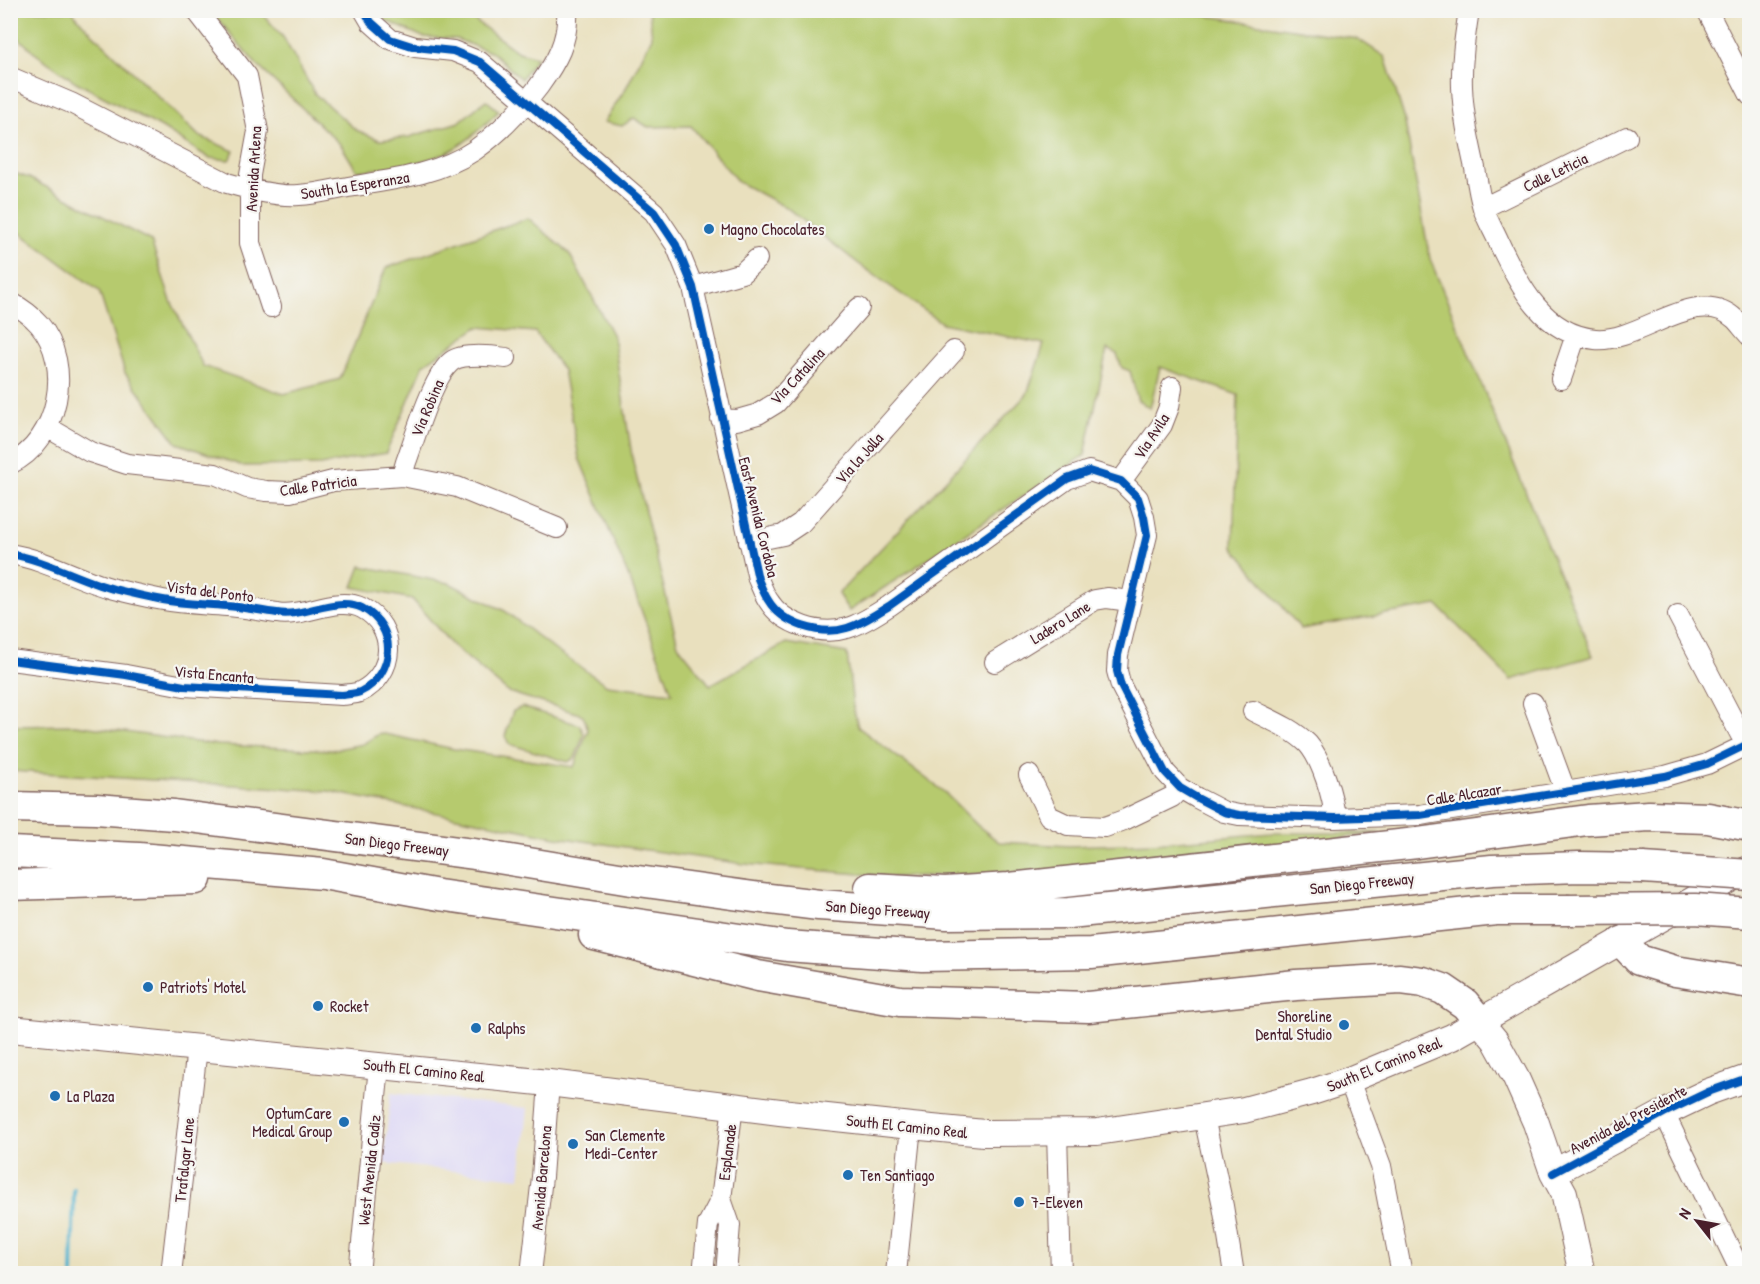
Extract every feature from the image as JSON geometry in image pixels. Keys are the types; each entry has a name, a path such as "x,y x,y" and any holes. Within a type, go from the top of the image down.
{"highway":[{"path":"10,797 96,809"},
{"name":"San Diego Freeway","path":"10,807 96,809 174,815 440,850 754,897 819,905 947,914 1069,913 1492,870 1579,867 1643,868 1749,875"},
{"path":"754,897 823,888 945,892 1010,888 1417,843 1588,820 1649,816 1708,818 1749,826"},
{"path":"10,852 139,858 323,874 439,895 787,946 922,956 1091,953 1496,910 1695,909 1749,913"},
{"path":"10,885 323,874"},
{"path":"439,895 758,976 900,1001 1088,1007 1296,985 1400,979 1423,982 1443,989 1465,1004 1480,1022"},
{"path":"1622,942 1639,960 1675,971 1749,983"}],"main road":[{"name":"South El Camino Real","path":"10,1029 549,1083 733,1106 984,1133 1097,1132 1244,1110 1348,1080 1452,1037 1622,942 1749,867"},
{"path":"1480,1022 1495,1040 1516,1078 1536,1123 1553,1173 1564,1193 1582,1274"},
{"name":"Avenida del Presidente","path":"1553,1173 1664,1113 1708,1092 1749,1077"},
{"path":"1553,1173 1550,1207 1566,1274"}],"street":[{"name":"Avenida Arlena","path":"196,10 247,76 258,131 250,175 250,243 271,307"},
{"name":"East Avenida Cordoba","path":"364,10 371,22 390,39 415,47 453,51 480,62 654,212 676,245 693,287 758,579 769,602 786,619 820,630 846,629 888,606 1067,479 1089,471 1121,481"},
{"name":"South la Esperanza","path":"10,77 71,103 227,183 250,189 297,195 407,177 444,166 473,151 526,103 548,74 563,46 567,10"},
{"path":"1469,10 1462,51 1462,89 1465,119 1483,208 1526,294 1539,312 1556,325 1576,335 1594,339 1614,339 1686,309 1701,306 1722,309 1735,318 1749,336"},
{"path":"1707,10 1749,95"},
{"name":"Calle Leticia","path":"1483,208 1627,136"},
{"path":"693,287 742,273 758,259"},
{"path":"10,302 26,312 41,326 53,348 58,370 58,397 47,427 29,451 10,464"},
{"name":"Via Catalina","path":"721,419 737,420 758,414 776,403 859,308"},
{"path":"1561,379 1576,335"},
{"name":"Via la Jolla","path":"749,542 783,535 801,523 954,351"},
{"name":"Via Robina","path":"402,476 438,378 453,361 484,354 506,358"},
{"name":"Via Avila","path":"1121,481 1162,425 1169,407 1172,387"},
{"name":"Calle Patricia","path":"47,427 90,452 127,464 215,474 247,488 266,491 290,492 333,481 402,476 457,487 556,528"},
{"path":"1029,775 1049,816 1068,825 1105,827 1172,796 1180,788 1165,772 1121,686 1117,671 1118,655 1147,535 1138,498 1121,481"},
{"name":"Vista del Ponto","path":"10,554 49,563 111,588 165,601 229,606 281,614 299,614 326,606 360,607 380,623 388,636 389,647"},
{"name":"Ladero Lane","path":"995,662 1095,600 1107,598 1130,601"},
{"path":"1678,615 1748,744"},
{"name":"Vista Encanta","path":"10,660 126,675 184,686 342,695 358,693 370,686 387,662 389,647"},
{"path":"1533,703 1566,793"},
{"path":"1252,711 1289,729 1309,745 1333,799 1335,818"},
{"name":"Calle Alcazar","path":"1180,788 1224,812 1239,815 1335,818 1420,815 1665,776 1707,764 1748,744"},
{"name":"Trafalgar Lane","path":"171,1274 197,1048"},
{"name":"West Avenida Cadiz","path":"359,1274 379,1066"},
{"path":"1348,1080 1381,1166 1402,1274"},
{"name":"Avenida Barcelona","path":"531,1274 542,1177 549,1083"},
{"name":"Esplanade","path":"703,1274 708,1224 722,1199 733,1106"},
{"path":"1664,1113 1742,1274"},
{"path":"1204,1117 1223,1206 1234,1274"},
{"path":"896,1274 911,1126"},
{"path":"1057,1133 1060,1274"},
{"name":"Esplanade","path":"722,1199 730,1225 726,1274"}],"shaded area":[{"path":"391,1093 528,1108 520,1178 383,1163"}],"green space":[{"path":"11,10 72,11 199,136 234,151 229,160 209,158 162,128 76,82 36,54 11,31"},
{"path":"1169,10 1358,39 1385,57 1404,117 1430,259 1593,656 1511,680 1437,605 1301,629 1233,547 1238,395 1160,367 1150,408 1138,401 1130,371 1122,368 1117,354 1107,349 1085,455 849,611 838,594 1027,394 1044,344 942,323 859,264 787,208 738,182 691,126 648,127 634,118 622,126 604,122 626,88 652,37 649,11"},
{"path":"211,11 260,11 283,37 315,94 356,130 380,140 409,137 459,122 486,100 499,111 466,140 444,154 412,163 357,171 341,145 256,64"},
{"path":"378,11 462,11 518,52 537,57 521,79 493,53 456,39 423,37 382,19"},
{"path":"11,172 29,178 151,241 171,301 203,366 284,394 340,379 386,268 528,218 569,253 613,336 633,462 678,645 710,685 786,643 847,653 853,707 858,727 944,792 977,825 999,842 1069,846 1154,843 1272,833 1380,833 1065,871 894,877 744,864 556,837 328,791 11,771 10,726 75,725 218,745 332,750 363,744 380,733 454,749 574,767 588,730 583,715 508,692 452,645 412,599 353,587 361,566 449,583 505,611 555,650 607,685 672,693 630,580 579,458 563,370 535,332 478,327 424,364 386,453 321,465 243,466 177,443 125,373 99,291 11,226"},
{"path":"522,707 580,725 584,734 575,758 568,762 509,744 505,736 513,711"}],"waterway":[{"path":"72,1274 74,1189"}],"cycle path":[{"path":"364,10 371,22 390,39 415,47 453,51 480,62 654,212 676,245 693,287 758,579 775,609 793,622 826,631 847,628 863,621 889,606 1067,479 1089,471 1121,481 1138,498 1147,535 1118,655 1117,671 1121,686 1165,772 1180,788 1224,812 1239,815 1335,818 1420,815 1665,776 1707,764 1750,743"},
{"path":"10,554 37,561 114,589 171,601 287,614 331,605 352,605 374,616 387,638 388,650 381,674 372,684 360,692 342,695 184,686 126,675 10,660"},
{"path":"1553,1173 1664,1113 1708,1092 1750,1077"}],"place":[{"name":"Magno Chocolates","path":"709,229"},
{"name":"Patriots' Motel","path":"148,987"},
{"name":"Rocket","path":"318,1006"},
{"name":"Shoreline Dental Studio","path":"1344,1025"},
{"name":"Ralphs","path":"476,1028"},
{"name":"La Plaza","path":"55,1096"},
{"name":"OptumCare Medical Group","path":"344,1122"},
{"name":"San Clemente Medi-Center","path":"573,1144"},
{"name":"Ten Santiago","path":"848,1175"},
{"name":"7-Eleven","path":"1019,1202"}]}
